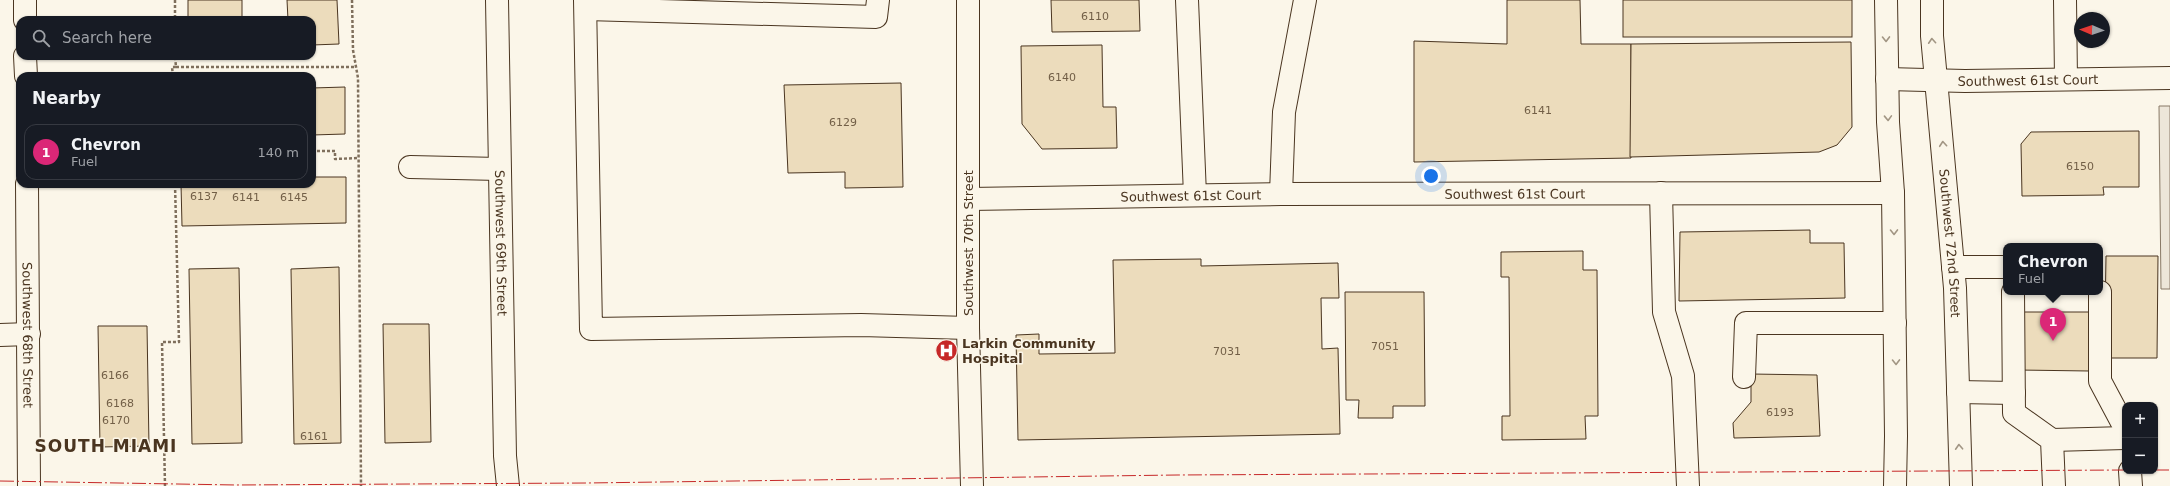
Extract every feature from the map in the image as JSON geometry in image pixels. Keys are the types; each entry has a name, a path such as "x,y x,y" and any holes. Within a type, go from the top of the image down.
{"street":[{"path":"25,0 25,16"},
{"name":"Southwest 69th Street","path":"497,0 505,456 508,486"},
{"path":"878,0 876,17 586,5 591,329 861,325 968,328"},
{"name":"Southwest 70th Street","path":"968,0 968,328 970,461 972,486"},
{"path":"1187,0 1195,195"},
{"path":"1281,194 1284,112 1305,0"},
{"path":"1886,0 1887,79 1893,192 1895,486"},
{"name":"Southwest 72nd Street","path":"1932,0 1932,36 1953,267 1958,343 1961,486"},
{"path":"2065,0 2066,79"},
{"path":"25,60 26,72"},
{"name":"Southwest 61st Court","path":"1887,79 2170,78"},
{"path":"410,167 499,169"},
{"name":"Southwest 68th Street","path":"27,188 29,486"},
{"name":"Southwest 61st Court","path":"969,199 1281,194 1661,194 1893,192"},
{"path":"1661,194 1664,312 1683,376 1688,486"},
{"path":"1953,267 2003,267"},
{"path":"2013,295 2014,413 2052,440 2122,438"},
{"path":"2100,295 2100,382 2122,422"},
{"path":"1744,377 1746,323 1895,323"},
{"path":"0,335 29,334"},
{"path":"1958,392 2014,393"},
{"path":"2052,440 2054,486"},
{"path":"2130,474 2131,486"}],"path":[{"path":"175,0 175,16"},
{"path":"352,0 352,50 358,78 361,486"},
{"path":"176,60 176,67"},
{"path":"173,72 172,67 356,67"},
{"path":"316,151 335,151 335,159 359,158"},
{"path":"164,486 162,342 179,342 175,188"}],"shaded area":[{"path":"2159,106 2170,106 2170,289 2161,289"}],"building":[{"path":"188,0 242,0 242,16 188,16"},
{"path":"287,0 337,0 339,44 316,45 316,16 288,16"},
{"path":"1051,0 1139,0 1140,31 1052,32"},
{"path":"1507,0 1580,0 1581,44 1631,44 1631,158 1414,162 1414,41 1507,44"},
{"path":"1623,0 1852,0 1852,37 1623,37"},
{"path":"1851,42 1852,127 1837,145 1819,152 1630,157 1631,44"},
{"path":"1102,45 1103,107 1116,107 1117,148 1042,149 1022,124 1021,46"},
{"path":"901,83 903,187 845,188 845,172 788,173 784,85"},
{"path":"345,87 345,134 316,135 316,88"},
{"path":"2139,131 2139,187 2103,187 2104,195 2022,196 2021,144 2031,132"},
{"path":"316,177 346,177 346,223 182,226 181,188 316,188"},
{"path":"1810,230 1810,243 1844,243 1845,298 1679,301 1680,232"},
{"path":"1583,251 1583,270 1597,270 1598,416 1585,416 1586,439 1502,440 1502,416 1510,416 1509,277 1501,277 1501,252"},
{"path":"2106,256 2158,256 2157,358 2111,358 2111,316 2105,316"},
{"path":"1201,259 1201,266 1338,263 1339,298 1321,298 1322,349 1338,348 1340,434 1018,440 1016,335 1039,334 1039,354 1115,353 1113,260"},
{"path":"339,267 341,443 294,444 291,269"},
{"path":"239,268 242,443 192,444 189,269"},
{"path":"1345,292 1424,292 1425,406 1393,406 1393,418 1358,418 1359,400 1346,400"},
{"path":"2018,312 2089,312 2089,371 2018,370"},
{"path":"383,324 429,324 431,442 385,443"},
{"path":"98,326 147,326 149,446 100,447"},
{"path":"1751,374 1817,375 1820,436 1734,438 1733,423 1751,402"}],"power":[{"path":"0,481 236,485 587,483 1177,475 2122,470"},
{"path":"2158,470 2170,470"}],"place":[{"name":"Chevron","path":"2053,341"},
{"name":"Larkin Community Hospital","path":"946,350"}],"district":[{"name":"SOUTH MIAMI","path":"106,446"}]}
